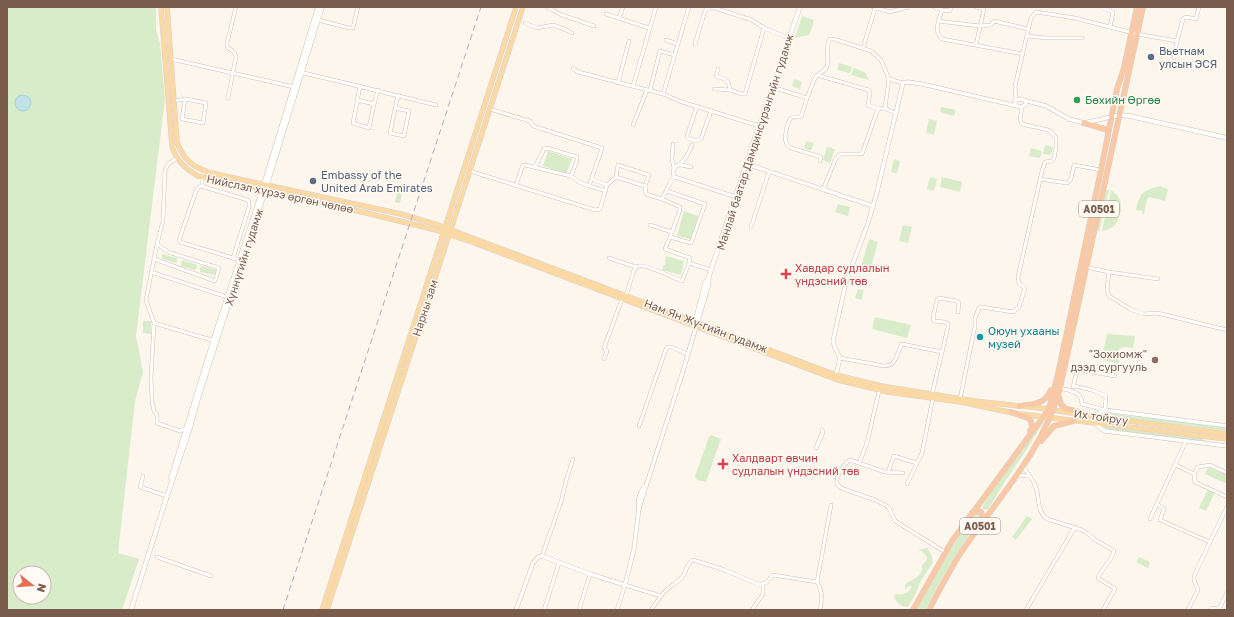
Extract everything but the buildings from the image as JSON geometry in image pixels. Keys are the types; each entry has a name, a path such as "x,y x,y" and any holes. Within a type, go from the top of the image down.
{"highway":[{"name":"A0501","path":"913,610 945,552 971,513 1026,438 1050,410 1059,391 1119,115 1134,33 1137,7"},
{"name":"A0501","path":"929,610 958,556 1023,466 1036,446 1050,418 1050,410 1117,89 1143,7"},
{"path":"1084,123 1108,130"},
{"path":"1019,406 1044,401 1058,374"},
{"path":"1059,391 1061,405 1064,408 1080,412 1084,415"},
{"path":"1011,412 1028,418 1031,421 1032,428 1026,438"},
{"path":"1036,446 1054,426 1073,421"},
{"path":"981,500 980,506 982,510 986,512 992,509"},
{"path":"971,513 977,511 982,513 983,518 981,524"}],"main road":[{"name":"Нийслэл хүрээ өргөн чөлөө","path":"161,7 169,56 177,142 182,154 190,164 198,169 211,173 401,214 445,228"},
{"name":"Нийслэл хүрээ өргөн чөлөө","path":"167,7 172,146 177,158 185,168 202,177 308,199 443,233 449,236"},
{"name":"Хүннүгийн гудамж","path":"131,610 190,428 227,297 265,185 300,72 318,7"},
{"name":"Хүннүгийн гудамж","path":"265,185 294,87 322,7"},
{"name":"Нарны зам","path":"327,610 443,233 516,7"},
{"name":"Нарны зам","path":"322,610 396,388 451,230 523,7"},
{"name":"Манлай баатар Дамдинсүрэнгийн гудамж","path":"696,324 708,286 709,276 800,7"},
{"path":"489,91 492,93 495,92"},
{"path":"1111,117 1119,115 1130,116 1227,138"},
{"name":"Хүннүгийн гудамж","path":"171,484 172,475 263,190"},
{"name":"Нам Ян Жү-гийн гудамж","path":"445,228 624,298"},
{"name":"Нам Ян Жү-гийн гудамж","path":"449,236 472,242 836,375 932,396 962,401 974,401"},
{"name":"Нам Ян Жү-гийн гудамж","path":"696,324 828,377 879,391 932,396"},
{"path":"962,401 1011,412"},
{"name":"Их тойруу","path":"974,401 1227,434"},
{"name":"Их тойруу","path":"1011,412 1094,424 1227,439"}],"street":[{"path":"228,98 236,56 234,52 227,47 236,7"},
{"path":"318,20 353,28 358,7"},
{"path":"547,7 562,15 594,26"},
{"path":"619,18 622,7"},
{"path":"633,86 656,7"},
{"path":"663,94 689,7"},
{"path":"863,48 874,7 890,12 908,7"},
{"path":"934,7 949,11 952,7"},
{"path":"976,7 984,9 976,46"},
{"path":"1100,7 1113,12 1110,27"},
{"path":"1174,58 1176,41 1183,19 1186,17 1196,19 1199,7"},
{"path":"695,44 704,14 708,8 722,10 752,20 764,28 789,38"},
{"path":"942,10 938,21 937,31 939,38 1023,54"},
{"path":"1015,105 1015,86 1031,18 1036,12 1039,11 1176,41"},
{"path":"606,14 649,28"},
{"path":"938,21 980,26 991,25 994,21 1028,29"},
{"path":"525,23 537,28 553,25 572,33"},
{"path":"714,89 730,90 745,94 764,28"},
{"path":"1027,36 1047,38 1082,38"},
{"path":"820,161 821,157 791,148 786,145 784,136 790,120 793,117 801,117 817,75 826,68 828,61 826,52 827,44 830,39 871,51 881,60 890,79 885,108"},
{"path":"666,40 678,44"},
{"path":"618,83 629,42"},
{"path":"633,125 648,90 660,51 675,55"},
{"path":"169,56 233,74 294,87"},
{"path":"573,68 578,72 663,94 679,101 759,126"},
{"path":"718,69 716,76 727,80 730,90"},
{"path":"300,72 436,105"},
{"path":"817,75 869,90 868,105 878,109 885,108 896,114"},
{"path":"890,79 902,83 908,82 922,84 1022,106"},
{"path":"836,375 840,358 833,341 846,282 873,206 896,114 902,83"},
{"path":"360,86 353,123 368,128 378,90"},
{"path":"772,87 808,98"},
{"path":"396,108 409,111 404,136 390,133 398,95"},
{"path":"174,101 185,99 206,103 203,123 182,118 185,99"},
{"path":"1016,100 1020,99 1046,106 1069,119 1084,123 1111,117"},
{"path":"357,100 374,104"},
{"path":"962,401 975,326 975,318 978,308 982,307 1013,312 1020,307 1025,288 1019,283 1018,277 1040,179 1045,162 1052,161 1054,158 1056,138 1051,132 1022,124 1020,120 1022,106 1026,101"},
{"path":"697,106 687,136 688,138 696,141 701,139 711,111"},
{"path":"823,190 838,155 862,154 878,109"},
{"path":"493,110 530,121 533,126 602,148 589,186"},
{"path":"662,199 674,177 672,160 673,144"},
{"path":"681,165 692,145"},
{"path":"535,167 544,150 547,148 576,157 577,161 571,176"},
{"path":"177,158 168,164 165,171 163,221 146,300 154,323 151,377 152,402 154,411 157,415 157,422 180,431 187,428"},
{"path":"747,164 873,206"},
{"path":"516,185 523,165 571,176 579,182 606,191"},
{"path":"606,185 616,177 618,165 649,175 645,186 646,194 680,207 665,249 690,258 682,281 646,267 636,267 609,258"},
{"path":"674,168 681,165 692,166"},
{"path":"1040,179 1067,184 1071,179 1074,165 1101,170"},
{"path":"470,171 595,210 600,209 606,191 606,185"},
{"path":"751,227 769,172"},
{"path":"202,177 203,186"},
{"path":"616,177 645,186"},
{"path":"674,177 736,197"},
{"path":"592,179 606,185"},
{"path":"233,258 249,207 249,202 248,200 203,186 199,187 196,191 179,240 180,242 239,260"},
{"path":"667,191 705,204 691,243 670,237"},
{"path":"650,225 672,232"},
{"path":"154,259 215,281 219,268 168,252 157,244"},
{"path":"689,263 712,270"},
{"path":"604,359 607,351 604,348 636,267"},
{"path":"1086,267 1158,279"},
{"path":"151,272 227,297"},
{"path":"1109,272 1107,288 1109,296 1130,309 1143,314 1157,313 1227,330"},
{"path":"907,484 922,453 932,396 948,324 945,322 934,321 933,317 937,300 939,298 957,301 959,303 958,312"},
{"path":"154,323 215,341"},
{"path":"617,610 634,549 639,500 642,488 645,486 663,434 696,324"},
{"path":"840,358 889,366 895,361 902,344 942,352"},
{"path":"639,426 666,349 671,347 688,354"},
{"path":"1072,391 1077,372 1080,370 1115,376"},
{"path":"1074,386 1092,390 1106,396 1105,410"},
{"path":"859,463 867,443 879,391"},
{"path":"1059,391 1072,391 1081,398 1082,404 1105,410 1227,426"},
{"path":"1091,416 1105,410"},
{"path":"1094,424 1105,431 1227,446"},
{"path":"816,448 823,432 822,430"},
{"path":"1150,519 1186,441"},
{"path":"888,472 894,456 917,463"},
{"path":"516,610 533,563 538,557 542,556 561,502 573,459"},
{"path":"903,473 878,470 850,460 846,462 837,479 837,484 841,488 863,495 887,506 895,521 945,552"},
{"path":"1227,473 1210,464 1198,467 1194,474 1195,482 1227,497"},
{"path":"1176,465 1194,474"},
{"path":"1023,466 1035,485 1039,505 1047,519 1074,527 1087,533 1114,551 1109,562 1098,577 1115,589 1103,610"},
{"path":"1016,475 1029,476"},
{"path":"143,476 140,487 167,496"},
{"path":"1157,504 1164,509 1160,520 1210,542"},
{"path":"820,610 822,599 817,582 831,506"},
{"path":"1188,610 1198,590 1194,576 1227,507"},
{"path":"1026,610 1074,527"},
{"path":"542,556 590,574 661,596"},
{"path":"157,557 211,576"},
{"path":"651,610 667,588 681,578 692,560 722,569 758,584 767,582 773,575 817,582"},
{"path":"544,610 559,563"},
{"path":"579,610 590,574"},
{"path":"752,610 763,594 763,584"},
{"path":"1211,610 1212,608 1219,609 1227,593"}],"green space":[{"path":"7,7 156,7 156,30 160,43 165,99 136,336 143,372 135,401 118,553 139,559 122,610 7,610"},
{"path":"802,16 814,20 812,28 809,35 795,38"},
{"path":"839,63 852,67 850,73 837,70"},
{"path":"854,68 865,72 869,80 851,75"},
{"path":"794,79 802,82 800,89 792,86"},
{"path":"941,107 956,110 954,116 940,112"},
{"path":"929,119 937,121 934,135 926,133"},
{"path":"806,141 814,143 811,151 804,148"},
{"path":"1045,145 1053,147 1051,155 1043,154"},
{"path":"827,147 835,149 830,163 823,160"},
{"path":"1031,148 1042,151 1040,158 1029,156"},
{"path":"548,151 572,159 566,174 543,166"},
{"path":"894,159 900,161 897,173 891,172"},
{"path":"930,177 937,179 934,191 927,189"},
{"path":"942,177 962,182 960,192 940,187"},
{"path":"1160,186 1168,189 1165,201 1149,197 1147,199 1144,214 1142,211 1136,210 1139,199 1143,193 1149,189"},
{"path":"398,188 403,189 400,203 395,202"},
{"path":"1106,190 1109,190 1099,232 1097,229"},
{"path":"1111,190 1120,200 1121,212 1117,212 1114,208 1107,210"},
{"path":"838,204 850,207 848,216 835,212"},
{"path":"684,211 698,216 691,239 677,236"},
{"path":"1106,212 1110,212 1113,216 1120,214 1114,226 1102,231"},
{"path":"903,225 912,227 908,243 899,241"},
{"path":"869,239 878,242 870,270 861,267"},
{"path":"162,254 177,258 177,263 162,259"},
{"path":"666,256 684,261 681,275 662,270 666,262"},
{"path":"183,260 197,265 196,270 181,266"},
{"path":"202,266 216,270 215,275 200,272 200,268"},
{"path":"858,289 864,290 861,300 855,298"},
{"path":"875,317 911,325 907,338 872,329"},
{"path":"143,321 151,321 151,334 143,333"},
{"path":"1107,334 1135,336 1133,348 1124,347 1119,349 1119,363 1101,360"},
{"path":"1107,413 1227,428 1227,431 1100,415"},
{"path":"1043,421 1035,437 988,509 983,509 983,505 997,482"},
{"path":"1099,426 1197,437 1212,443 1105,430"},
{"path":"711,435 721,439 706,482 697,480 695,476"},
{"path":"1208,467 1227,475 1227,484 1205,474"},
{"path":"1208,489 1215,492 1206,511 1199,508"},
{"path":"978,512 980,517 947,569 925,610 916,610 951,549 975,513"},
{"path":"1027,516 1032,519 1016,540 1012,537"},
{"path":"928,548 932,558 932,564 920,582 908,607 901,605 894,597 896,594 906,593 910,590 912,586 905,589 905,585 919,575 922,565 927,560 927,557 923,552 919,550"},
{"path":"1139,557 1150,562 1148,568 1136,562"}],"water":[{"path":"20,95 26,95 31,100 29,109 26,111 20,111 15,106 15,100"}],"railway":[{"path":"283,610 481,7"}],"place":[{"name":"Вьетнам улсын ЭСЯ","path":"1151,57"},
{"name":"Бөхийн Өргөө","path":"1077,100"},
{"name":"Embassy of the United Arab Emirates","path":"313,181"},
{"name":"Хавдар судлалын үндэсний төв","path":"786,274"},
{"name":"Оюун ухааны музей","path":"980,337"},
{"name":"\"Зохиомж\" дээд сургууль","path":"1155,360"},
{"name":"Халдварт өвчин судлалын үндэсний төв","path":"723,464"}]}
